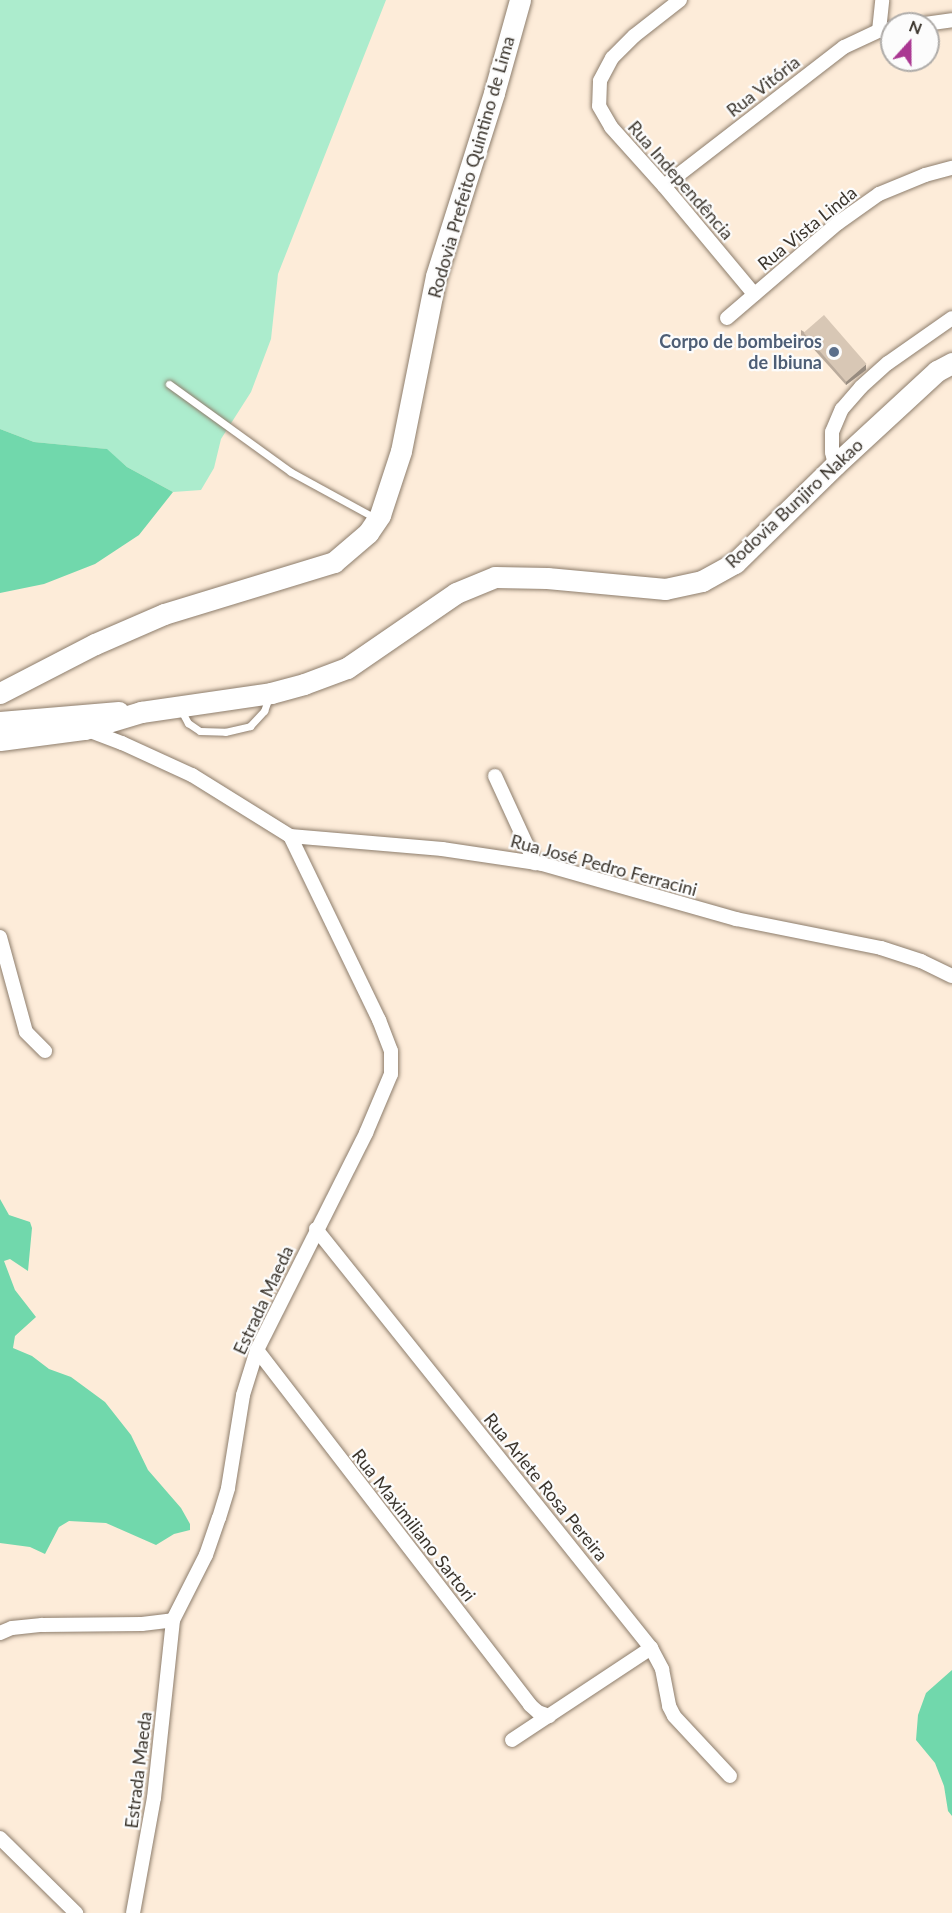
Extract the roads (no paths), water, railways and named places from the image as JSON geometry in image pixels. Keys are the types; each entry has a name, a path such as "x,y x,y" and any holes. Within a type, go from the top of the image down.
{"main road":[{"name":"Rodovia Prefeito Quintino de Lima","path":"0,693 95,644 164,614 334,562 368,533 377,519 401,451 436,276 520,0"},
{"name":"Rodovia Bunjiro Nakao","path":"0,740 85,729 141,712 271,693 347,668 456,593 495,578 547,578 665,589 702,581 735,563 835,465 937,371 952,363"},
{"path":"0,703 31,678"},
{"name":"Rodovia Bunjiro Nakao","path":"0,722 94,712 141,712"}],"street":[{"name":"Rua Independência","path":"680,0 634,36 612,58 600,81 599,106 611,127 664,186 754,294"},
{"name":"Rua Vitória","path":"664,186 844,46 880,32"},
{"name":"Rua Vista Linda","path":"727,318 838,223 879,194 925,175 952,168"},
{"path":"835,465 832,452 832,432 842,410 861,387 888,363 952,318"},
{"name":"Rua José Pedro Ferracini","path":"85,729 192,775 290,836 442,849 535,863 736,918 881,948 921,961 952,976"},
{"path":"495,776 535,863"},
{"name":"Estrada Maeda","path":"133,1913 154,1798 173,1620 206,1555 219,1518 228,1488 243,1395 256,1350 316,1229 343,1181 391,1074 391,1051 290,836"},
{"path":"0,937 26,1032 45,1051"},
{"name":"Rua Arlete Rosa Pereira","path":"316,1229 651,1648 662,1669 669,1706 674,1716 730,1776"},
{"name":"Rua Maximiliano Sartori","path":"256,1350 530,1705 538,1713 549,1716"},
{"path":"0,1633 12,1628 42,1625 142,1624 173,1620"},
{"path":"512,1740 651,1648"},
{"path":"0,1838 76,1913"}],"lane":[{"path":"169,384 291,472 377,519"},
{"path":"178,706 188,723 200,731 225,732 250,726 264,711 271,693"}],"place":[{"name":"Corpo de bombeiros de Ibiuna","path":"834,352"}]}
